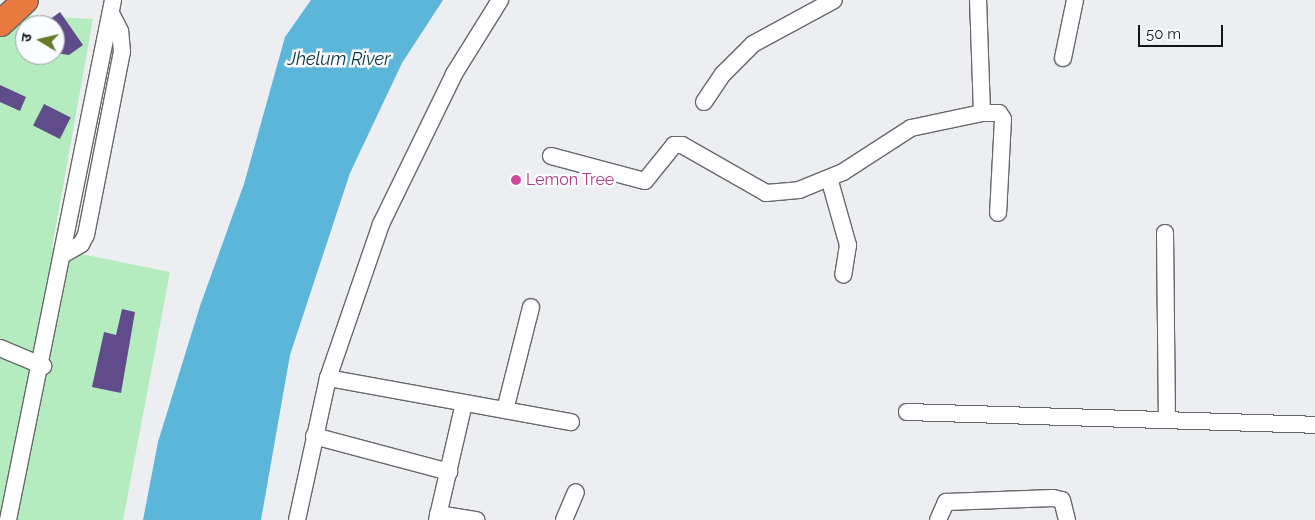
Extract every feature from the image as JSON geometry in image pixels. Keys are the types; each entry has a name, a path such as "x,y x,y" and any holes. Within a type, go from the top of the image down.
{"highway":[{"path":"0,4 5,0"},
{"path":"0,23 25,0"}],"street":[{"path":"297,520 328,378 389,206 454,74 500,0"},
{"path":"704,102 723,74 754,44 834,0"},
{"path":"978,0 982,113"},
{"path":"1063,58 1075,0"},
{"path":"8,520 42,366 112,6"},
{"path":"551,156 645,181 678,144 772,194 829,178 911,128 982,113 999,113 1003,119 998,213"},
{"path":"829,178 848,245 843,275"},
{"path":"1165,233 1167,417"},
{"path":"505,410 531,307"},
{"path":"0,348 42,366"},
{"path":"328,378 571,422"},
{"path":"464,403 438,517 477,520"},
{"path":"907,412 1167,417 1315,425"},
{"path":"314,436 449,472"},
{"path":"564,520 576,492"},
{"path":"938,520 946,502 1053,498 1062,500 1067,520"}],"green space":[{"path":"65,17 93,19 52,248 170,272 123,520 0,520 0,35 15,21 15,65 65,65"}],"water":[{"name":"Jhelum River","path":"311,0 443,0 402,63 350,173 290,355 261,520 143,520 158,442 200,306 244,184 285,37"}],"building":[{"path":"65,19 83,45 69,55 65,54"},
{"path":"0,85 26,97 20,111 0,102"},
{"path":"44,104 71,118 60,139 33,125"},
{"path":"122,309 135,312 121,393 92,387 104,332 116,335"}],"place":[{"name":"Lemon Tree","path":"516,180"}]}
